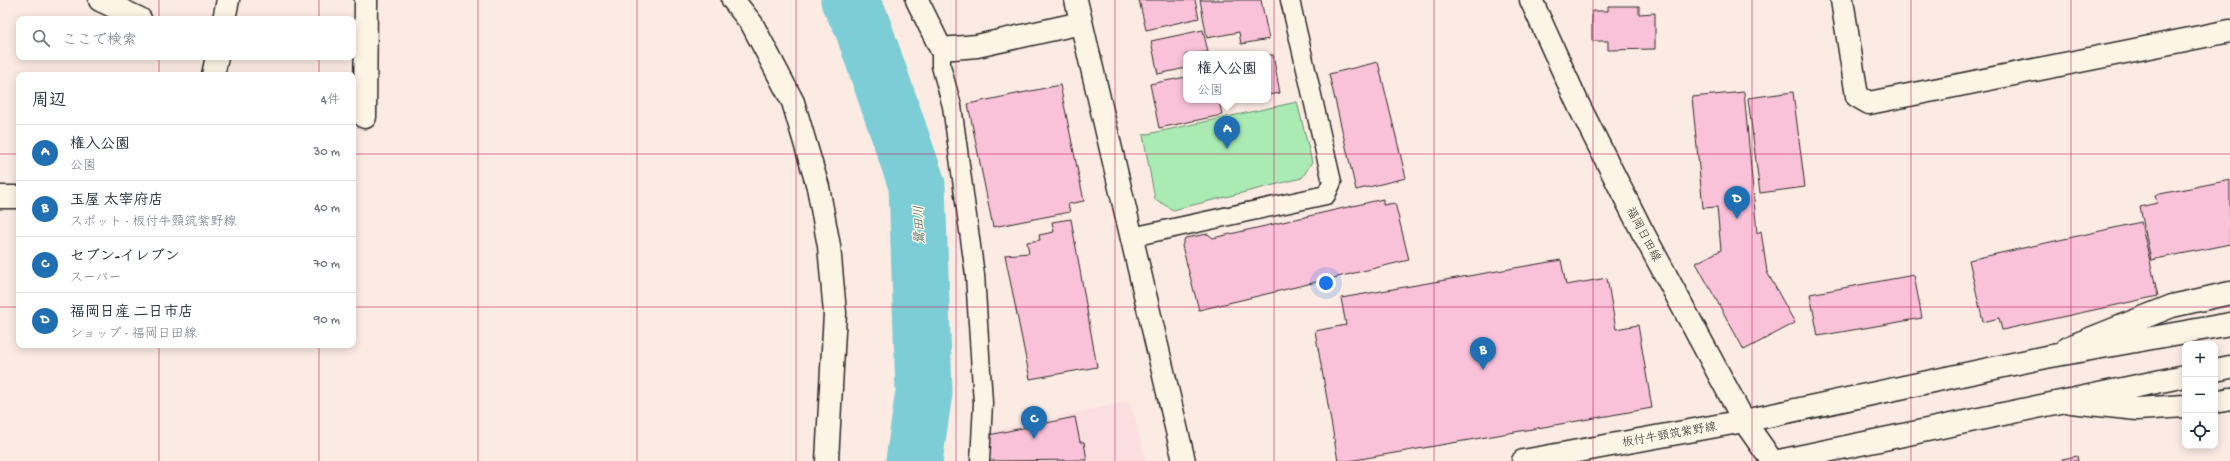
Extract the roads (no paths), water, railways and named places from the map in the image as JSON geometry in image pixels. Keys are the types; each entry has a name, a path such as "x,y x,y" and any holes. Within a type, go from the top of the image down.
{"street":[{"path":"100,0 134,16"},
{"path":"225,16 228,0"},
{"path":"365,117 366,0"},
{"path":"733,0 752,24 794,102 818,187 829,246 835,313 827,461"},
{"path":"917,0 941,49 977,46 1081,23"},
{"path":"1076,0 1184,461"},
{"name":"福岡日田線","path":"1531,0 1579,106 1744,420 1772,461"},
{"path":"1842,0 1858,96 1870,103 2230,32"},
{"path":"214,72 216,60"},
{"path":"0,197 16,197"},
{"path":"2046,357 2172,306 2230,293"},
{"path":"2046,357 2230,324"},
{"name":"板付牛頸筑紫野線","path":"1523,461 1744,420 2046,357"},
{"path":"2218,369 2230,367"},
{"path":"1779,461 2182,377"},
{"path":"2218,401 2230,399"},
{"path":"2063,401 2137,409 2182,406"}],"lane":[{"path":"1132,237 1326,195 1332,182 1290,0"},
{"path":"941,49 941,66 952,106 975,275 983,403 980,461"}],"waterway":[{"name":"鷺田川","path":"849,0 861,22 917,185 924,392 914,461"}],"place":[{"name":"権入公園","path":"1227,149"},
{"name":"福岡日産 二日市店","path":"1737,219"},
{"name":"玉屋 太宰府店","path":"1483,370"},
{"name":"セブン-イレブン","path":"1034,439"}]}
